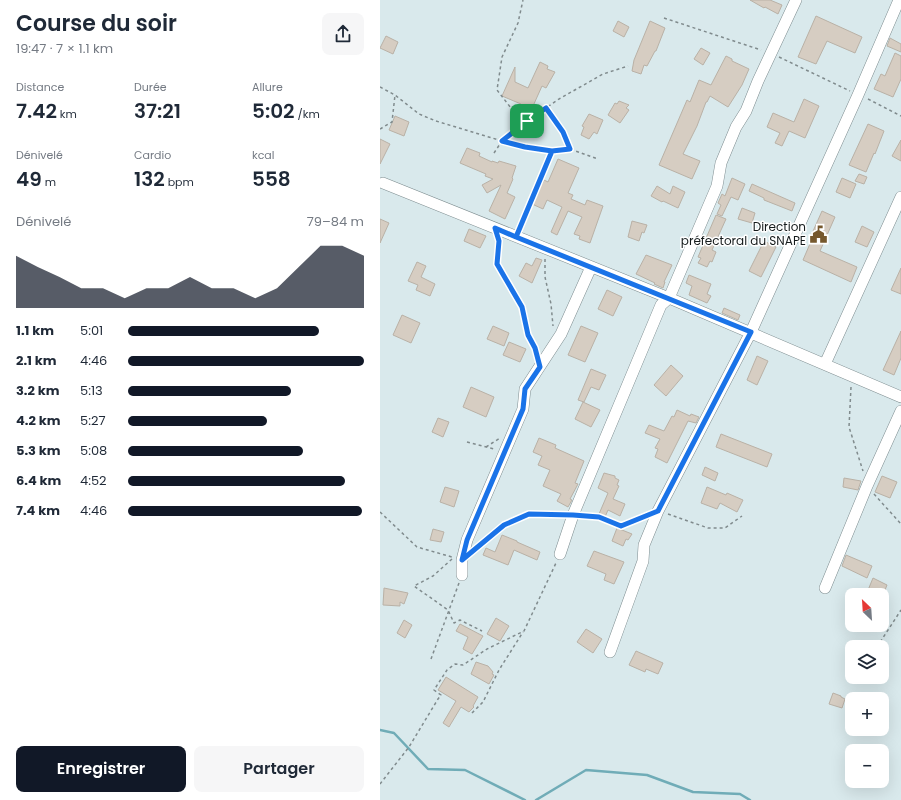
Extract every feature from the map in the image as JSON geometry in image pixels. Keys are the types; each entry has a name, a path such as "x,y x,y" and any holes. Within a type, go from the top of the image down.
{"street":[{"path":"560,554 573,515 661,305 668,298 716,186 721,163 736,127 746,111 796,0"},
{"path":"610,652 643,561 644,545 658,511 751,332 858,95 899,0"},
{"path":"383,183 751,332 901,397"},
{"path":"825,364 901,197"},
{"path":"462,575 462,560 467,540 523,409 525,389 561,334 591,267"},
{"path":"825,588 901,411"}],"path":[{"path":"516,130 511,108 497,90 502,58 518,23 523,0"},
{"path":"664,18 771,54 901,116"},
{"path":"494,152 502,141 559,98 603,74 628,66"},
{"path":"380,87 395,95 419,114 436,121 525,147 552,151 570,149 598,159"},
{"path":"380,129 392,122 395,95"},
{"path":"546,108 563,132 570,149"},
{"path":"516,237 552,151"},
{"path":"495,228 499,241 497,264 522,307 528,335 535,348 540,367"},
{"path":"542,247 546,261 545,276 551,304 553,327 561,334"},
{"path":"851,375 849,427 868,486 901,524"},
{"path":"467,442 505,452"},
{"path":"474,550 504,525 529,514 599,517 621,526 658,511 708,528 725,528 742,516"},
{"path":"380,512 417,547 453,557 433,576 414,586 448,610 454,623 460,620 482,631"},
{"path":"472,713 483,702 499,670 524,631 560,554"},
{"path":"431,659 462,575"},
{"path":"882,640 901,610"},
{"path":"380,784 408,748 438,699 440,695 434,690 447,670 455,664 463,665 488,648 524,631"}],"building":[{"path":"750,0 770,0 782,5 778,14"},
{"path":"816,16 862,37 855,53 827,41 816,64 798,57"},
{"path":"618,21 629,27 624,37 613,31"},
{"path":"650,21 665,28 656,51 647,66 644,65 641,74 632,71 634,60"},
{"path":"386,36 398,42 393,54 380,48"},
{"path":"890,38 901,44 901,52 887,46"},
{"path":"701,48 710,53 703,65 694,59"},
{"path":"895,53 901,56 901,79 893,97 874,89 881,74 885,76"},
{"path":"726,56 732,59 732,61 749,69 742,85 728,107 710,96 706,102 697,126 683,154 700,161 692,179 659,165 687,100 690,102 699,80 711,85"},
{"path":"540,62 548,66 547,69 555,72 546,88 542,86 529,115 518,110 521,104 502,96 515,67 515,82 528,88"},
{"path":"804,99 819,106 805,138 789,131 782,146 775,143 780,133 767,127 773,113 794,122"},
{"path":"619,101 629,105 626,108 629,110 620,123 608,115 615,103 617,104"},
{"path":"589,114 603,120 597,134 594,132 589,139 581,135 584,127 582,126"},
{"path":"395,116 409,122 404,136 389,130"},
{"path":"868,124 884,131 866,172 849,165"},
{"path":"380,139 390,144 380,164"},
{"path":"901,140 901,161 892,156"},
{"path":"467,148 480,153 479,156 492,162 498,163 499,161 516,166 513,179 507,193 515,197 505,219 489,211 501,185 487,193 482,185 493,179 485,176 486,174 460,163"},
{"path":"558,159 579,168 568,193 573,195 571,199 585,205 587,200 603,206 590,243 579,239 580,236 574,234 582,217 568,211 557,235 551,232 562,207 547,200 543,209 532,204 544,180 548,182"},
{"path":"859,174 867,177 864,184 855,181"},
{"path":"732,178 745,184 738,200 731,197 722,216 717,214 721,205 718,203 722,194 725,196"},
{"path":"842,178 856,184 850,198 836,192"},
{"path":"752,184 795,203 792,211 764,200 764,198 749,191"},
{"path":"657,186 670,194 673,186 685,192 678,208 651,196"},
{"path":"742,208 755,213 752,223 738,219"},
{"path":"822,211 835,217 820,251 857,267 851,282 803,260 812,239 810,238"},
{"path":"716,215 726,219 712,250 716,252 712,262 710,261 707,267 698,263 701,258 698,257"},
{"path":"380,219 389,223 380,243"},
{"path":"632,221 647,225 644,233 642,232 639,241 628,237"},
{"path":"862,226 874,232 867,247 855,242"},
{"path":"469,229 486,236 480,248 464,241"},
{"path":"764,241 776,247 761,277 749,271"},
{"path":"646,255 672,265 664,282 663,288 636,274"},
{"path":"536,258 542,260 532,283 519,276 526,263 532,266"},
{"path":"417,262 426,266 421,277 435,284 430,296 416,290 418,285 408,281"},
{"path":"901,268 901,294 891,290"},
{"path":"689,275 711,284 707,294 711,296 707,303 689,295 692,286 686,283"},
{"path":"607,290 622,297 613,316 598,309"},
{"path":"724,308 740,315 738,320 722,313"},
{"path":"402,315 420,323 411,343 393,335"},
{"path":"493,326 509,333 504,346 487,339"},
{"path":"581,326 598,333 585,362 568,355"},
{"path":"901,331 901,358 894,375 883,370"},
{"path":"509,342 526,349 520,362 503,355"},
{"path":"757,356 768,361 757,385 747,380"},
{"path":"671,365 683,376 666,396 654,385"},
{"path":"591,369 606,375 599,390 591,387 584,402 578,400"},
{"path":"471,387 494,397 486,417 463,407"},
{"path":"583,402 600,410 591,427 575,419"},
{"path":"677,410 690,416 691,414 699,417 696,423 688,421 667,463 655,457 658,449 655,448 660,439 645,433 649,425 664,431"},
{"path":"438,418 449,422 443,437 432,432"},
{"path":"721,434 772,454 767,467 716,447"},
{"path":"539,438 556,445 555,448 584,461 575,483 578,484 570,499 572,500 568,507 557,501 561,494 543,486 550,470 538,465 542,456 533,452"},
{"path":"705,467 718,473 715,481 702,475"},
{"path":"604,473 615,476 615,478 619,480 617,485 619,486 613,499 625,504 620,516 608,510 605,517 599,514 608,493 598,488"},
{"path":"882,476 897,482 890,498 875,492"},
{"path":"844,478 861,481 858,490 843,487"},
{"path":"445,487 459,491 454,507 440,502"},
{"path":"707,487 743,500 737,512 720,503 717,509 701,503"},
{"path":"617,528 632,534 628,540 626,539 623,546 612,541"},
{"path":"433,529 444,532 441,542 430,540"},
{"path":"502,535 540,552 537,560 514,550 508,565 483,555 486,548 495,552"},
{"path":"594,551 624,562 614,584 604,580 606,574 587,566"},
{"path":"846,555 872,566 867,578 842,566"},
{"path":"873,578 887,585 886,588 869,588"},
{"path":"384,588 408,593 404,604 400,602 400,606 383,605"},
{"path":"496,618 509,626 500,641 487,634"},
{"path":"404,620 412,625 405,638 397,633"},
{"path":"460,624 483,636 472,654 463,649 468,637 456,631"},
{"path":"586,629 602,639 593,653 577,642"},
{"path":"636,651 663,663 658,674 646,669 645,672 629,665"},
{"path":"476,662 488,666 493,672 492,674 494,675 489,684 471,674"},
{"path":"446,677 478,697 473,706 474,707 469,712 461,707 449,727 443,723 456,701 438,690"},
{"path":"833,693 845,699 842,708 829,704"}],"waterway":[{"path":"380,730 394,733 428,769 465,770 525,800"},
{"path":"536,800 586,770 647,775 693,792 740,794 750,800"}],"place":[{"name":"Direction préfectoral du SNAPE","path":"819,234"}],"route":[{"path":"527,121 502,141 525,147 552,151 516,237 495,228 499,241 497,264 522,307 528,335 535,348 540,367 525,389 523,409 467,540 462,560 504,525 529,514 599,517 621,526 658,511 751,332 516,237 534,194 552,151 570,149 563,132 546,108 527,121"}]}
